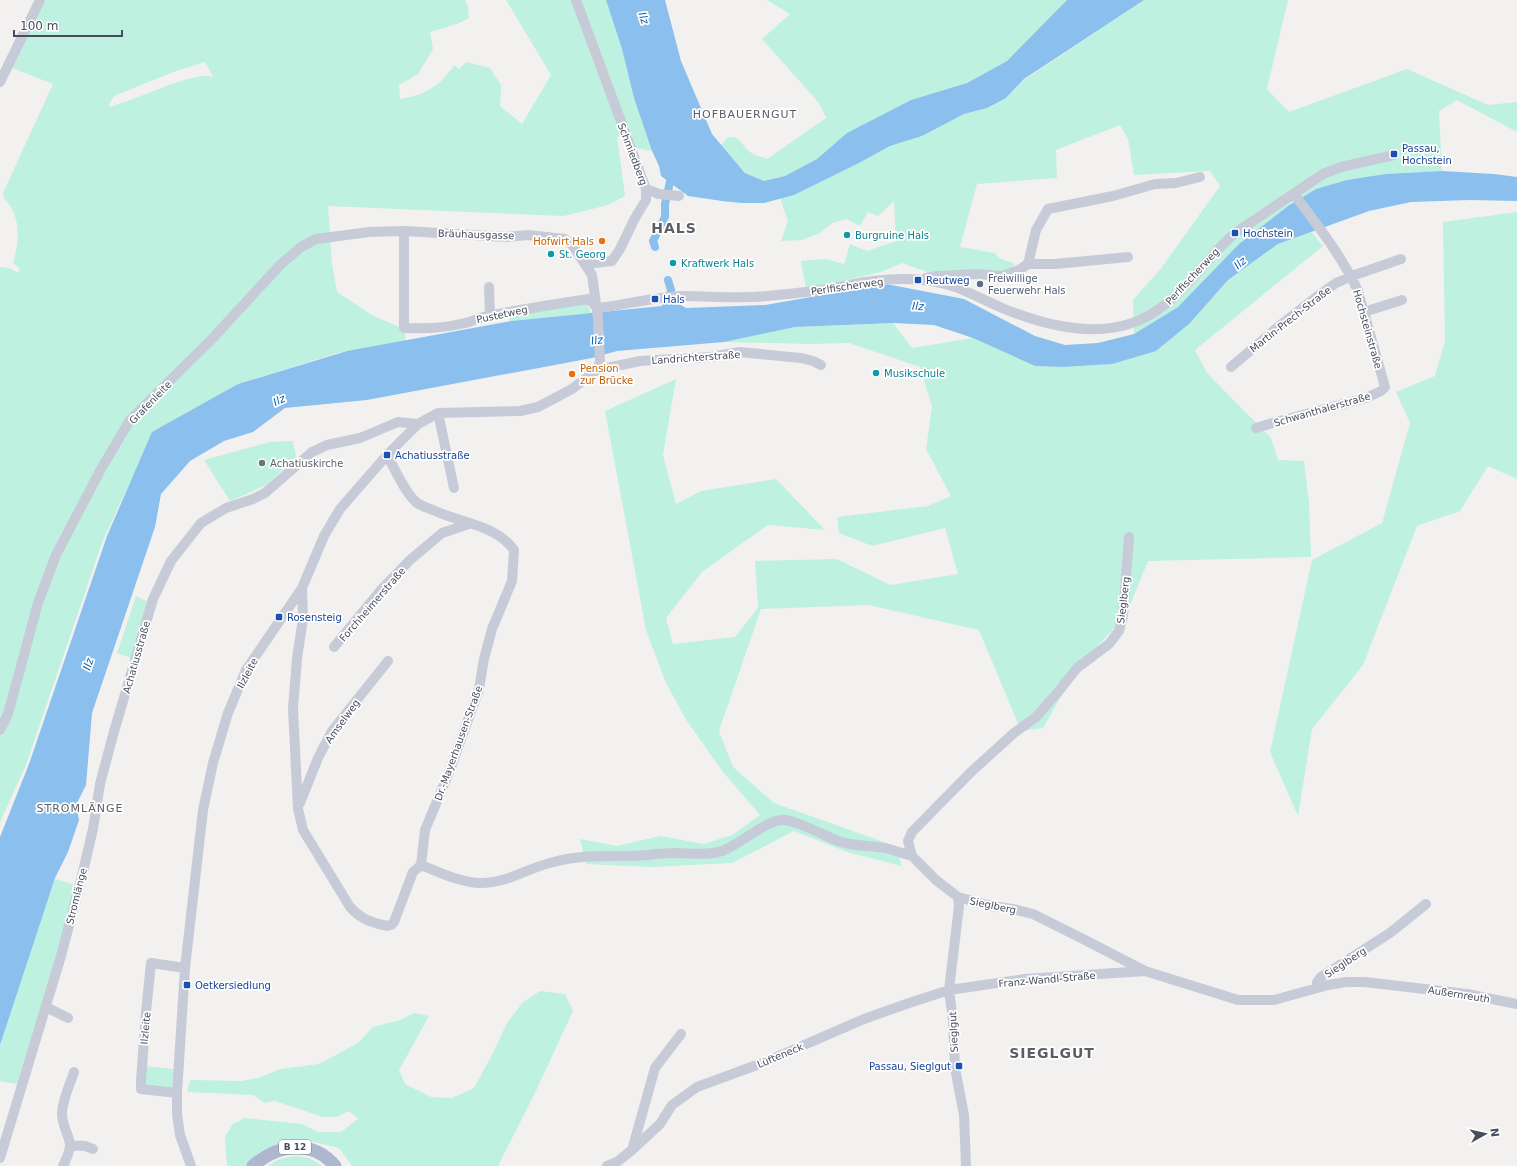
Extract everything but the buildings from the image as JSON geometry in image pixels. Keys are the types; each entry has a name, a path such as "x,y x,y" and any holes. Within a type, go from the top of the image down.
{"main road":[{"name":"B 12","path":"253,1166 276,1151 284,1148 298,1147 316,1151 327,1158 335,1166"}],"street":[{"path":"0,82 2,71 40,0"},
{"name":"Schmiedberg","path":"576,0 646,189 646,200 612,261 586,264"},
{"name":"Perlfischerweg","path":"597,308 681,296 728,298 765,296 829,289 873,281 907,279 944,284 960,288 1002,308 1038,322 1088,329 1112,328 1128,325 1141,320 1160,309 1178,293 1224,242 1261,215 1296,196 1323,174 1341,167 1394,155"},
{"path":"1028,264 1036,230 1048,208 1113,196 1155,184 1176,183 1200,176"},
{"path":"646,189 659,194 675,196"},
{"name":"Hochsteinstraße","path":"1296,196 1352,276 1358,291 1385,386"},
{"name":"Bräuhausgasse","path":"404,231 506,237 528,235 565,239 573,246 592,274 597,308 598,365"},
{"name":"Pustetweg","path":"404,231 404,328 426,329 447,326 466,323 490,315 549,304 589,299 597,308"},
{"name":"Grafenleite","path":"0,730 8,714 38,603 56,555 101,469 130,420 211,340 280,265 302,247 316,240 369,232 404,231"},
{"path":"918,280 948,275 977,274 1002,276 1019,270 1028,264 1055,264 1128,258"},
{"name":"Martin-Prech-Straße","path":"1231,367 1319,295 1336,284 1352,276 1400,259"},
{"path":"489,287 490,315"},
{"path":"1364,312 1402,300"},
{"name":"Landrichterstraße","path":"418,424 438,414 520,411 538,407 572,389 598,365 710,357 740,352 801,358 813,360 821,365"},
{"name":"Schwanthalerstraße","path":"1256,428 1366,398 1382,391 1385,386"},
{"path":"438,414 454,488"},
{"name":"Achatiusstraße","path":"100,784 153,599 171,561 201,523 226,508 253,499 265,493 312,452 326,445 360,438 398,422 418,424"},
{"name":"Ilzleite","path":"191,1166 180,1135 177,1114 185,968 203,810 213,763 228,713 246,670 302,588 332,522 351,495 387,455 418,424"},
{"name":"Dr.-Mayerhausen-Straße","path":"387,455 402,482 416,501 439,513 469,524 492,530 507,541 514,550 512,581 492,630 484,659 479,689 450,770 425,830 421,865"},
{"name":"Forchheimerstraße","path":"334,647 381,590 410,560 442,533 469,524"},
{"name":"Sieglberg","path":"1130,537 1123,616 1119,631 1110,644 1077,668 1036,717 1014,733 971,772 912,832 908,841 912,856 936,880 958,897 991,906 1033,914 1146,971 1238,1000 1274,1000 1317,988 1317,982 1321,977 1390,933 1426,904"},
{"path":"302,588 303,619 297,658 293,709 298,809 303,830 346,901 357,915 367,921 387,926 394,922 413,872 421,865 464,881 480,884 497,883 550,863 573,858 595,855 630,856 653,854 708,854 722,851 772,823 782,820 794,821 806,828 839,842 888,849 912,856"},
{"name":"Amselweg","path":"298,809 305,786 332,731 388,661"},
{"name":"Stromlänge","path":"0,1158 61,956 81,880 100,784"},
{"name":"Sieglgut","path":"958,897 958,910 949,990 953,1020 955,1068 964,1115 966,1166"},
{"name":"Ilzleite","path":"177,1093 141,1089 141,1081 151,964 185,968"},
{"name":"Franz-Wandl-Straße","path":"949,990 1025,980 1146,971"},
{"name":"Außernreuth","path":"1317,988 1346,982 1365,982 1467,994 1517,1004"},
{"name":"Lüfteneck","path":"607,1166 617,1162 632,1150 660,1124 672,1105 697,1087 765,1062 864,1019 949,990"},
{"path":"46,1007 68,1018"},
{"path":"632,1150 655,1068 681,1034"},
{"path":"63,1166 70,1145 62,1122 63,1104 74,1072"},
{"path":"70,1145 85,1146 93,1149"}],"green space":[{"path":"43,0 465,0 468,6 469,18 457,24 430,32 433,49 418,74 399,85 400,99 424,92 438,84 454,65 459,69 466,62 490,68 501,85 500,106 522,124 551,75 506,0 606,0 622,49 634,98 652,151 635,148 631,134 617,137 625,196 608,205 564,216 328,206 332,264 337,292 372,315 404,329 406,342 341,352 238,384 154,432 103,540 26,765 0,822 0,267 9,268 18,273 20,269 13,263 18,236 17,222 15,215 3,193 53,84 12,68","holes":["205,62 213,77 204,76 191,78 108,107 114,96 176,71"]},
{"path":"767,0 1067,0 1007,61 967,83 911,100 848,133 817,159 785,176 764,181 746,173 721,145 727,138 736,138 751,153 767,159 826,118 819,103 762,39 790,14"},
{"path":"1144,0 1288,0 1267,89 1289,112 1407,69 1488,105 1517,102 1517,132 1457,100 1439,111 1442,171 1386,174 1316,189 1288,206 1239,244 1178,307 1134,334 1133,300 1162,267 1220,186 1210,171 1134,175 1128,139 1120,125 1056,150 1057,178 977,184 960,247 995,253 999,258 1015,264 1006,273 930,273 902,263 881,272 806,289 801,261 826,259 844,264 850,244 867,251 896,241 894,201 878,216 868,212 860,226 846,219 832,223 820,233 802,240 781,241 788,221 780,198 794,195 890,146 922,136 964,114 987,108 1006,98 1024,80"},
{"path":"1517,212 1517,479 1488,466 1460,511 1417,526 1363,665 1312,729 1298,816 1270,752 1312,560 1382,523 1410,423 1396,392 1435,376 1445,341 1443,222"},
{"path":"1311,232 1323,246 1195,350 1207,373 1271,438 1278,460 1304,461 1309,502 1311,557 1148,561 1126,615 1076,670 1043,728 1021,731 979,630 868,605 761,609 719,731 733,767 774,803 895,846 902,866 847,852 794,831 732,863 651,867 586,864 580,839 617,846 660,836 704,844 732,835 760,815 723,772 687,721 666,683 646,630 605,411 676,379 663,455 676,504 701,491 776,479 825,530 768,525 702,572 666,618 673,644 735,637 758,608 755,561 837,559 890,585 958,574 945,528 872,546 839,533 837,517 928,506 951,496 926,449 932,407 920,367 849,343 811,344 724,342 795,327 893,323 912,348 973,338 1035,366 1063,367 1112,364 1190,323 1228,280 1278,244"},
{"path":"587,304 591,313 511,321 501,313"},
{"path":"293,441 296,457 266,485 230,501 204,460 270,442"},
{"path":"136,596 149,602 131,658 117,653"},
{"path":"55,879 75,885 63,935 17,1084 0,1081 0,1045 30,947"},
{"path":"540,991 565,994 573,1011 535,1093 498,1166 352,1166 339,1148 314,1142 292,1142 248,1166 227,1166 225,1136 233,1124 245,1118 302,1124 318,1132 341,1132 358,1119 349,1111 337,1117 323,1117 275,1101 264,1103 254,1095 187,1092 190,1080 241,1081 258,1078 280,1069 319,1064 358,1043 373,1027 400,1020 414,1013 429,1016 399,1070 405,1084 431,1097 452,1098 474,1088 507,1023 523,1002"},
{"path":"144,1066 174,1069 172,1089 142,1086"},
{"path":"297,1156 309,1158 322,1166 268,1166 282,1159"}],"water":[{"name":"Ilz","path":"606,0 665,0 681,61 712,134 745,173 764,181 785,176 817,159 847,133 911,100 967,83 1007,61 1067,0 1144,0 1024,79 1006,98 987,108 964,114 922,136 890,146 794,195 764,203 741,203 688,196 661,176 659,166 652,151 634,98 622,49"},
{"name":"Ilz","path":"1442,171 1517,177 1517,201 1470,200 1411,202 1369,211 1278,244 1228,280 1190,323 1156,351 1112,364 1063,367 1035,366 973,338 934,325 893,323 795,327 724,342 617,351 592,358 367,400 285,408 253,432 224,441 190,461 161,494 155,527 92,713 86,785 76,805 79,820 68,852 55,878 0,1045 0,837 29,764 107,536 152,432 238,384 347,351 511,321 662,306 664,299 677,298 679,304 686,308 765,305 886,284 964,299 1035,336 1065,345 1098,343 1134,334 1178,307 1239,244 1288,206 1316,189 1347,180 1386,174"}],"waterway":[{"path":"655,247 653,241 665,217 665,204 672,173"},
{"path":"668,280 671,290 670,303"}],"place":[{"name":"Passau, Hochstein","path":"1394,154"},
{"name":"Hochstein","path":"1235,233"},
{"name":"Burgruine Hals","path":"847,235"},
{"name":"Hofwirt Hals","path":"602,241"},
{"name":"St. Georg","path":"551,254"},
{"name":"Kraftwerk Hals","path":"673,263"},
{"name":"Reutweg","path":"918,280"},
{"name":"Freiwillige Feuerwehr Hals","path":"980,284"},
{"name":"Hals","path":"655,299"},
{"name":"Musikschule","path":"876,373"},
{"name":"Pension zur Brücke","path":"572,374"},
{"name":"Achatiusstraße","path":"387,455"},
{"name":"Achatiuskirche","path":"262,463"},
{"name":"Rosensteig","path":"279,617"},
{"name":"Oetkersiedlung","path":"187,985"},
{"name":"Passau, Sieglgut","path":"959,1066"}],"district":[{"name":"HOFBAUERNGUT","path":"745,114"},
{"name":"HALS","path":"674,228"},
{"name":"STROMLÄNGE","path":"80,808"},
{"name":"SIEGLGUT","path":"1052,1053"}]}
